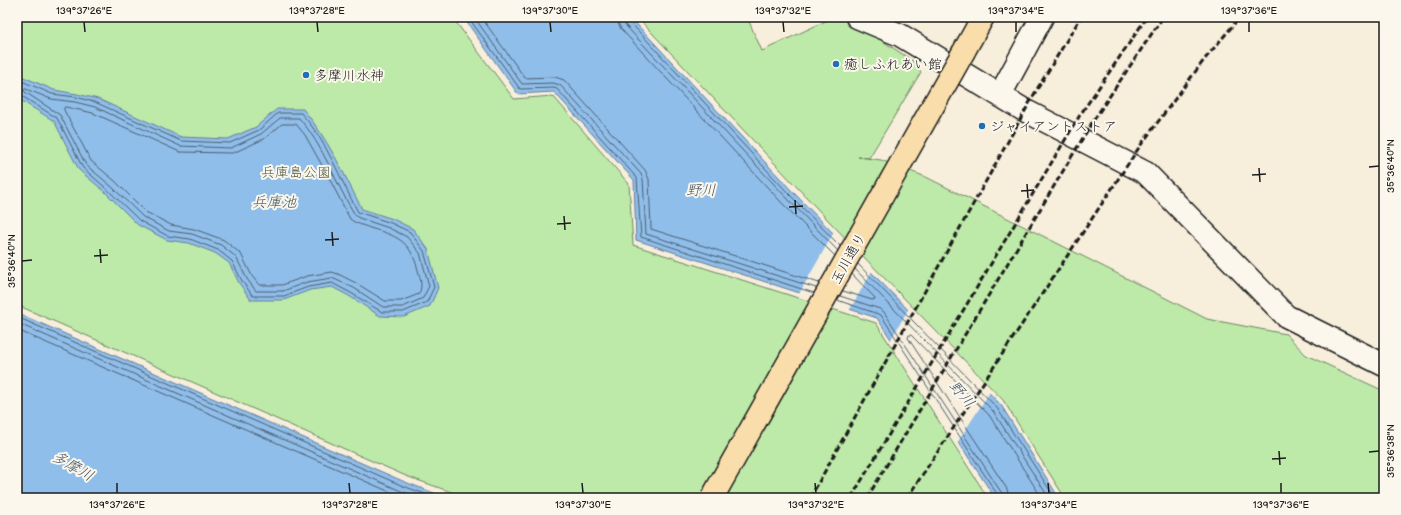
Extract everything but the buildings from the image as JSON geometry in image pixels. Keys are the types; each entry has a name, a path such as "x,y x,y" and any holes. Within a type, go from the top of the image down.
{"highway":[{"name":"玉川通り","path":"712,498 983,17"}],"street":[{"path":"857,17 900,35 1024,110 1146,173 1286,316 1384,365"},
{"path":"1000,95 1042,17"}],"green space":[{"name":"兵庫島公園","path":"17,17 452,17 514,99 553,96 629,184 633,245 876,323 988,498 468,498 406,476 17,305"},
{"path":"637,17 747,17 762,51 834,17 846,17 913,61 921,72 869,158 858,157 881,160 926,177 1207,319 1286,334 1306,355 1384,391 1384,498 1065,498 1003,400 826,218"}],"water":[{"name":"野川","path":"463,17 630,17 792,191 1001,405 1059,498 995,498 877,318 636,240 634,180 554,92 518,94"},
{"name":"兵庫池","path":"17,73 54,90 98,99 181,137 228,139 256,127 277,109 303,109 328,145 362,209 393,219 413,229 428,249 438,288 430,306 404,317 380,316 332,287 310,290 284,300 251,300 239,283 229,263 215,253 189,243 167,240 138,225 105,192 79,170 54,121 17,98"},
{"name":"多摩川","path":"17,313 405,482 447,498 17,498"}],"pier":[{"path":"834,232 872,271 849,311 799,294"},
{"path":"909,308 990,392 957,443 890,341"}],"railway":[{"path":"810,498 1036,91 1081,17"},
{"path":"851,498 1080,115 1147,17"},
{"path":"867,498 1093,121 1163,17"},
{"path":"907,498 1140,146 1204,60 1240,17"}],"place":[{"name":"癒しふれあい館","path":"836,64"},
{"name":"多摩川水神","path":"306,75"},
{"name":"ジャイアントストア","path":"982,126"}]}
